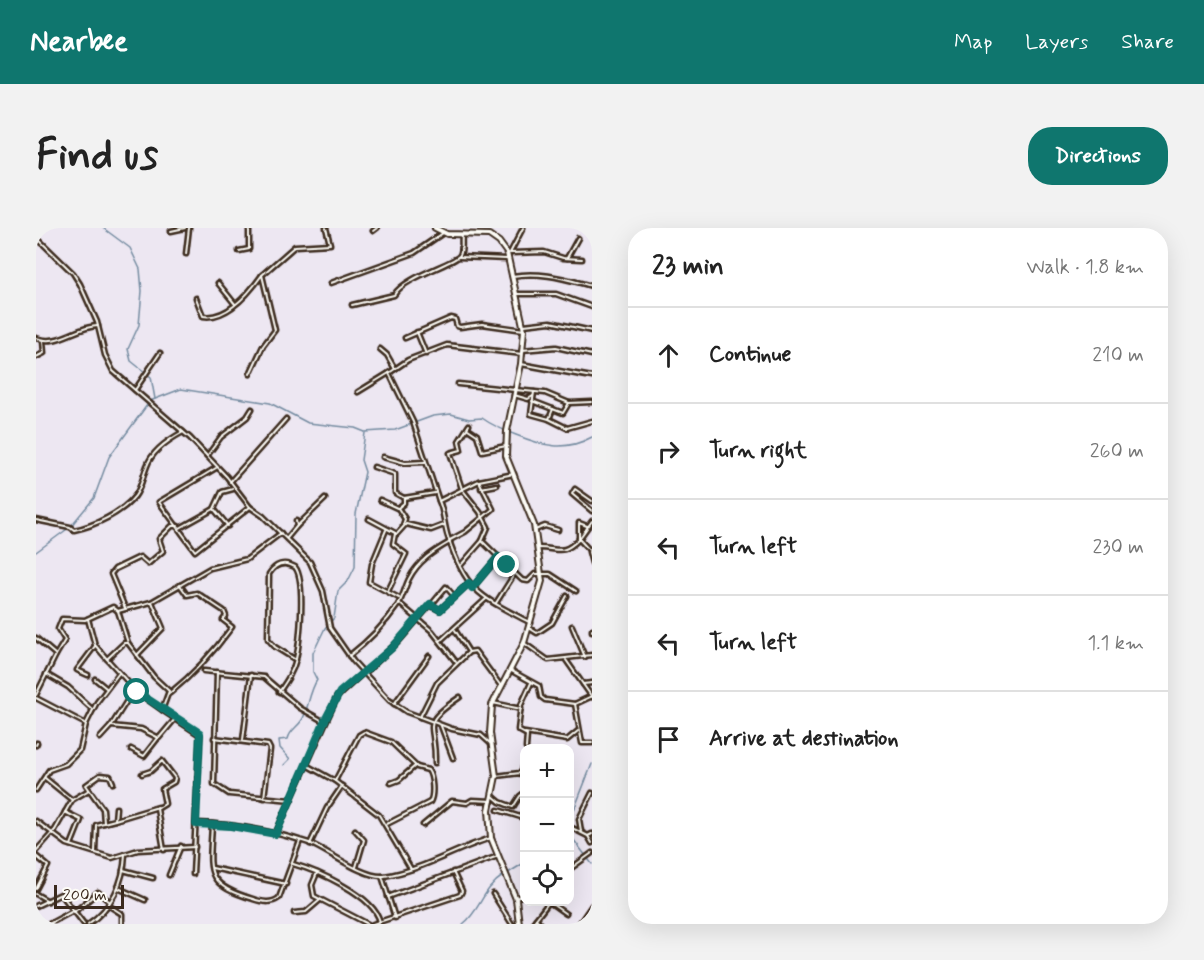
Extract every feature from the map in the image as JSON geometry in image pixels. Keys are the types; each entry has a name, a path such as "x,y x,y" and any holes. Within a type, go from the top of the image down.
{"street":[{"path":"171,231 187,228 186,254"},
{"path":"239,251 249,249 249,228"},
{"path":"196,297 202,315 207,317 235,304 247,297 262,275 295,246 330,244 326,228"},
{"path":"373,231 377,228"},
{"path":"435,228 443,233 493,237 509,253 544,252 582,259"},
{"path":"519,924 520,916 516,898 491,838 489,810 496,776 490,744 493,704 524,644 540,589 542,573 535,530 508,462 506,446 521,364 523,328 508,259 523,228"},
{"path":"330,283 416,252 443,233"},
{"path":"459,257 462,234"},
{"path":"36,237 73,273 98,326 110,366 183,432 217,467 250,507 287,538 310,562 323,591 330,628 364,673 394,704 420,718 441,726 485,736 490,733"},
{"path":"567,258 578,238"},
{"path":"352,305 394,295 398,288 435,267 459,257 508,259"},
{"path":"512,276 535,274 565,277 592,286"},
{"path":"250,374 263,346 275,330 262,275"},
{"path":"218,283 235,304"},
{"path":"516,294 556,294 592,307"},
{"path":"405,338 451,318 455,319 457,326 460,327 482,324 523,328 550,322 592,331"},
{"path":"36,338 43,341 76,334 89,326 98,326"},
{"path":"417,332 426,354"},
{"path":"36,357 44,353 43,341"},
{"path":"358,392 395,369 447,345 522,352 556,347 592,355"},
{"path":"380,349 387,355 395,369"},
{"path":"135,390 160,353"},
{"path":"521,364 592,377"},
{"path":"389,373 410,413 439,501 444,525 460,566 472,588 530,625 537,633 552,623 567,596"},
{"path":"458,384 514,393 545,393 569,403 592,402"},
{"path":"534,392 531,414 549,419 567,428 592,421"},
{"path":"514,393 528,399 533,396"},
{"path":"532,401 563,413 569,403"},
{"path":"207,456 221,437 246,417 252,409"},
{"path":"549,419 553,409"},
{"path":"230,482 286,419"},
{"path":"460,566 482,541 488,527 483,516 462,489 450,453 461,450 459,441 468,427 477,435 482,451 506,446"},
{"path":"36,520 70,526 75,530 89,527 135,496 147,463 171,438 183,432"},
{"path":"383,457 405,463 425,462"},
{"path":"374,466 395,474 395,493 404,498 436,493"},
{"path":"217,467 159,502 195,551 250,507"},
{"path":"439,501 479,481 514,474"},
{"path":"349,656 367,641 399,603 410,578 424,559 434,549 465,532 493,509 479,481"},
{"path":"481,488 497,485"},
{"path":"126,609 111,574 115,569 140,557 148,564 163,551 159,539 172,526 179,527 214,509 222,492 234,489"},
{"path":"592,501 575,489 572,494 592,511"},
{"path":"399,511 404,498"},
{"path":"287,538 297,525 325,499"},
{"path":"380,500 394,505 405,519 395,534 393,544 406,554 388,591"},
{"path":"214,509 223,516 228,526"},
{"path":"369,519 395,534"},
{"path":"296,521 297,525"},
{"path":"590,524 579,523 579,539 591,553 592,563"},
{"path":"538,548 559,551 571,547 590,524"},
{"path":"403,525 430,530 444,525"},
{"path":"535,530 545,526 558,530"},
{"path":"386,530 369,579 370,583 400,598"},
{"path":"118,611 151,602 210,568 247,560 281,533"},
{"path":"482,541 526,581 535,574 550,574 576,591"},
{"path":"472,588 498,557"},
{"path":"279,692 296,660 300,624 299,574 295,567 283,564 274,568 269,574 268,639 275,647 296,660"},
{"path":"496,603 515,573"},
{"path":"432,604 440,610 469,583"},
{"path":"162,710 170,693 194,674 202,662 210,658 232,627 223,620 226,616 224,611 196,593 187,595 180,585"},
{"path":"276,834 324,722 340,692 399,641 446,587 454,596"},
{"path":"440,641 455,630 487,598"},
{"path":"136,655 163,628 151,602"},
{"path":"399,603 419,618 456,662"},
{"path":"86,724 36,696 65,640 58,629 62,619 76,621 88,619 113,607 118,611 128,643 170,693"},
{"path":"88,619 95,645 119,673 162,710 200,735 193,874"},
{"path":"572,626 585,657"},
{"path":"455,630 469,652"},
{"path":"36,638 56,655"},
{"path":"107,659 124,643 128,643"},
{"path":"524,644 548,660 566,660 592,655"},
{"path":"88,675 77,670 95,645"},
{"path":"420,718 437,683 456,662 469,652 475,651 501,686"},
{"path":"394,704 429,656"},
{"path":"510,670 540,688 541,697 545,700 575,704 592,697 566,660"},
{"path":"204,671 251,675 267,679 279,692 300,708 324,722"},
{"path":"217,672 213,779 216,788 229,794 291,801"},
{"path":"36,790 49,770 66,764 80,750 86,724 93,710 106,688 119,673"},
{"path":"46,674 68,687 85,706 93,710"},
{"path":"243,740 251,675"},
{"path":"95,679 106,688"},
{"path":"531,683 521,709 518,730 567,740 578,732"},
{"path":"583,684 592,683"},
{"path":"99,738 111,726 135,688"},
{"path":"435,763 432,722 437,713 460,697"},
{"path":"493,704 521,709"},
{"path":"575,704 578,732 582,744 592,743"},
{"path":"131,749 144,756 175,719"},
{"path":"111,726 141,729 158,738"},
{"path":"441,726 453,758"},
{"path":"335,780 359,735 364,732 391,742 416,766 430,773 432,800 387,824"},
{"path":"525,733 526,744"},
{"path":"485,736 490,744"},
{"path":"214,738 264,742 270,749 264,798"},
{"path":"95,852 96,825 165,804 162,789 172,783 175,778 162,761 151,771 142,774"},
{"path":"307,766 335,780 373,809 387,824 411,869"},
{"path":"391,783 399,780 416,766"},
{"path":"496,776 520,773"},
{"path":"104,823 102,809 87,784 100,774 110,776 113,783"},
{"path":"45,778 72,800"},
{"path":"310,844 327,808 342,786"},
{"path":"36,851 52,833 72,800 89,790"},
{"path":"581,831 579,819 592,793"},
{"path":"423,825 452,801 467,803 472,800 497,798 500,802 513,807 520,796"},
{"path":"158,807 164,850"},
{"path":"115,820 116,808"},
{"path":"498,810 520,817"},
{"path":"65,812 81,820 71,845"},
{"path":"36,821 71,845 112,858 138,850 195,847"},
{"path":"196,824 212,824 276,834 310,844 372,875 382,876 411,869 491,838"},
{"path":"212,824 211,868 214,879 223,889 269,903 276,901 286,884 300,841"},
{"path":"574,828 588,836 592,843"},
{"path":"355,830 364,840 356,867"},
{"path":"588,836 592,834"},
{"path":"169,875 181,846"},
{"path":"88,924 109,904 118,888 125,854"},
{"path":"574,866 592,854"},
{"path":"36,856 48,866 36,889"},
{"path":"388,897 498,856"},
{"path":"293,864 317,873 366,900 380,922"},
{"path":"211,868 286,884"},
{"path":"123,870 153,878"},
{"path":"373,924 460,895 462,891 453,872"},
{"path":"317,873 312,890 314,896 368,924"},
{"path":"382,876 395,918"},
{"path":"118,888 145,900"},
{"path":"49,924 74,911 98,892 122,914 122,924"},
{"path":"36,894 48,901"},
{"path":"36,906 60,894 84,924"},
{"path":"493,894 512,924"},
{"path":"516,898 520,897"},
{"path":"294,913 306,912 320,900"},
{"path":"579,924 592,905"},
{"path":"532,924 546,906"},
{"path":"555,906 566,914"},
{"path":"536,919 541,924"}],"waterway":[{"path":"103,228 130,248 140,269 142,291 139,325 128,349 131,361 151,377 155,399"},
{"path":"36,552 70,527 94,498 109,457 150,401 181,389 270,403 308,423 355,428 365,432 395,430 433,416 451,414 469,419 482,418 494,426 526,439 554,446 573,445 592,437"},
{"path":"284,765 290,759 280,748 279,740 288,739 304,716 317,680 313,672 313,653 325,628 334,618 338,591 348,581 355,567 356,514 365,472 361,460 365,433"},
{"path":"574,810 592,764"},
{"path":"574,840 592,864"},
{"path":"508,873 520,866"},
{"path":"463,924 474,913 490,887 504,875"}],"route":[{"path":"137,692 175,719 200,733 196,824 231,826 276,834 324,722 340,692 392,648 430,604 440,610 469,583 472,588 498,557 507,565"}]}
